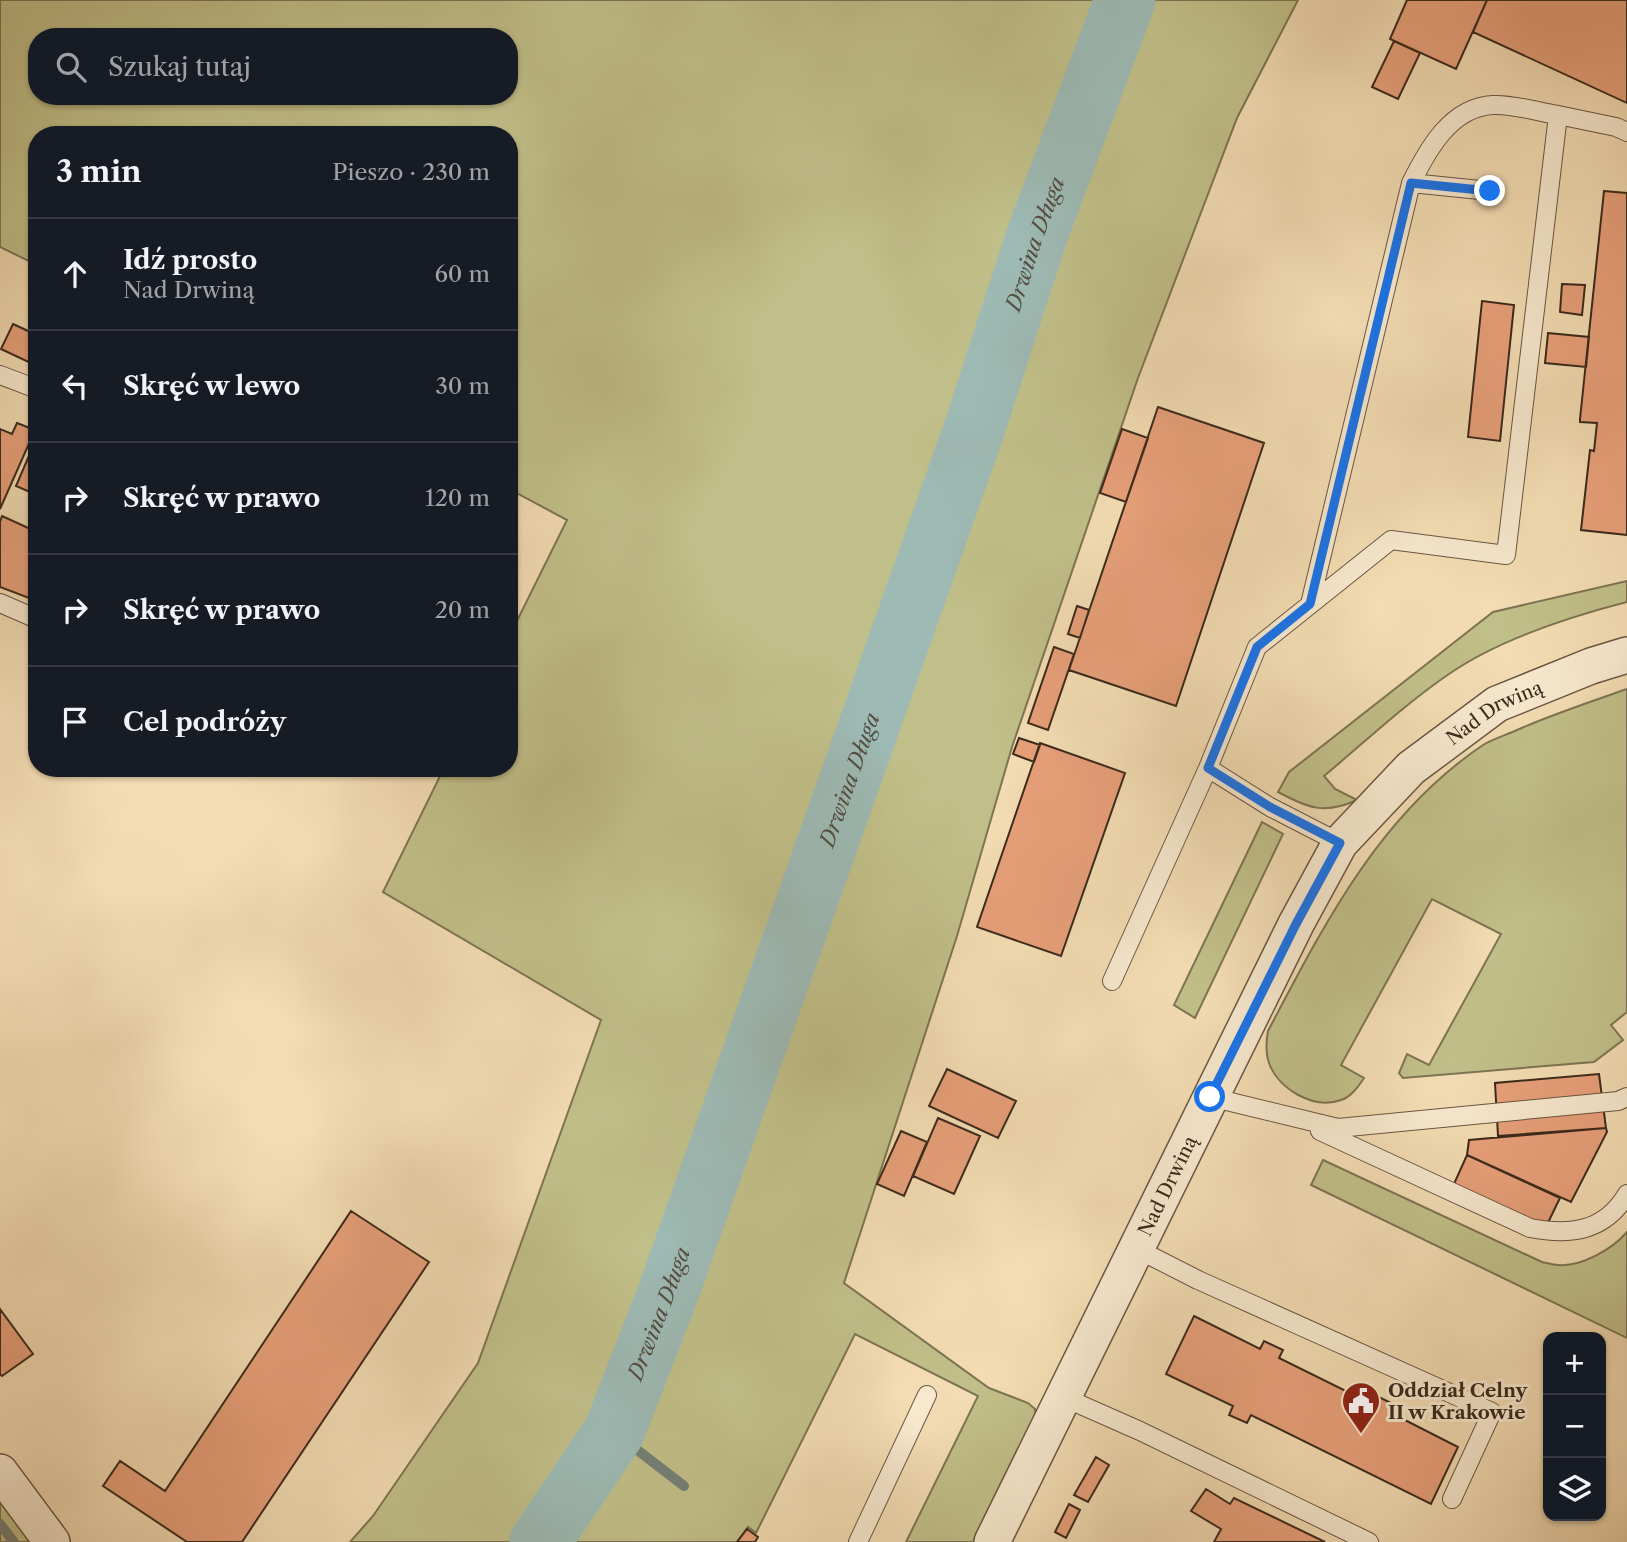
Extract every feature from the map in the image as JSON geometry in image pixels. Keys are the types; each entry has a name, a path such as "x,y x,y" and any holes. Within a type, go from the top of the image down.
{"street":[{"name":"Nad Drwiną","path":"992,1542 1296,924 1340,843 1411,768 1497,704 1591,666 1627,655"},
{"path":"0,1472 52,1542"}],"lane":[{"path":"1310,604 1411,183 1427,151 1447,127 1471,108 1495,105 1558,115 1616,127 1627,132"},
{"path":"1112,981 1208,768 1257,647 1391,540 1506,555 1558,115"},
{"path":"1411,183 1490,191"},
{"path":"0,375 28,386"},
{"path":"0,603 28,616"},
{"path":"1208,768 1270,807 1340,843"},
{"path":"1210,1097 1338,1128 1618,1101 1627,1097"},
{"path":"1289,1116 1531,1228 1552,1232 1574,1231 1598,1224 1618,1210 1627,1194"},
{"path":"1137,1249 1198,1280 1492,1412 1452,1499"},
{"path":"858,1542 927,1395"},
{"path":"1063,1397 1369,1542"}],"shaded area":[{"path":"0,0 1298,0 1237,118 1138,378 1012,747 957,936 844,1283 989,1388 1028,1403 1035,1409 1036,1418 975,1542 906,1542 978,1396 855,1334 756,1533 748,1527 737,1542 350,1542 373,1516 478,1363 601,1020 383,892 440,777 518,777 518,619 567,520 518,494 518,126 28,126 28,261 0,247"},
{"path":"1627,581 1627,602 1558,622 1512,640 1468,662 1401,710 1324,776 1335,789 1357,800 1335,807 1316,808 1278,792 1289,772 1493,612"},
{"path":"1627,689 1627,1012 1611,1025 1623,1040 1594,1062 1403,1078 1399,1073 1407,1054 1429,1065 1501,934 1432,899 1341,1065 1364,1078 1359,1085 1348,1097 1331,1102 1309,1100 1289,1089 1280,1081 1269,1063 1266,1047 1268,1031 1334,912 1384,838 1446,773 1483,745 1544,719"},
{"path":"1262,822 1283,834 1195,1018 1174,1005"},
{"path":"1323,1160 1542,1262 1567,1265 1586,1260 1605,1250 1627,1232 1627,1338 1311,1185"},
{"path":"0,1492 37,1542 0,1542"}],"building":[{"path":"1407,0 1487,0 1456,69 1390,39"},
{"path":"1487,0 1627,0 1627,103 1473,32"},
{"path":"1394,41 1420,53 1398,99 1372,87"},
{"path":"1604,191 1627,193 1627,535 1581,530 1590,450 1594,451 1597,423 1580,422 1580,419"},
{"path":"1562,284 1585,285 1582,315 1560,312"},
{"path":"1482,301 1514,305 1500,441 1468,437"},
{"path":"13,324 28,331 28,362 1,349"},
{"path":"1548,333 1589,337 1586,367 1545,363"},
{"path":"1158,407 1264,443 1176,706 1069,670"},
{"path":"17,423 28,427 28,446 0,509 0,429 12,434"},
{"path":"1122,429 1148,438 1126,502 1100,493"},
{"path":"28,458 28,491 16,486"},
{"path":"2,516 28,528 28,598 0,587"},
{"path":"1077,606 1089,610 1080,638 1068,634"},
{"path":"1054,647 1074,654 1048,730 1028,723"},
{"path":"1019,738 1040,745 1034,762 1013,754"},
{"path":"1040,743 1125,773 1061,956 977,927"},
{"path":"947,1069 1016,1101 998,1138 929,1106"},
{"path":"1599,1074 1606,1128 1498,1136 1495,1083"},
{"path":"938,1118 980,1136 954,1194 913,1176"},
{"path":"1606,1128 1607,1132 1571,1202 1467,1155 1469,1140"},
{"path":"901,1131 927,1142 904,1196 877,1184"},
{"path":"1467,1155 1560,1198 1541,1237 1449,1195"},
{"path":"351,1211 429,1262 242,1542 187,1542 103,1486 120,1461 165,1491"},
{"path":"0,1309 33,1354 2,1376 0,1374"},
{"path":"1194,1316 1260,1349 1264,1341 1283,1350 1279,1358 1374,1405 1379,1397 1397,1406 1393,1414 1458,1447 1431,1504 1251,1415 1247,1423 1229,1415 1233,1406 1166,1374"},
{"path":"1096,1457 1109,1465 1088,1502 1074,1495"},
{"path":"1206,1489 1230,1504 1234,1498 1325,1542 1214,1542 1221,1529 1191,1511"},
{"path":"1069,1504 1080,1510 1066,1538 1055,1532"},
{"path":"747,1529 758,1537 755,1542 737,1542"}],"waterway":[{"name":"Drwina Długa","path":"540,1542 614,1432 667,1296 975,427 1036,238 1125,0"},
{"path":"614,1432 684,1486"},
{"path":"0,1524 14,1542"}],"place":[{"name":"Oddział Celny II w Krakowie","path":"1361,1435"}],"route":[{"path":"1210,1097 1296,924 1340,843 1270,807 1208,768 1257,647 1310,604 1411,183 1490,191"}]}
